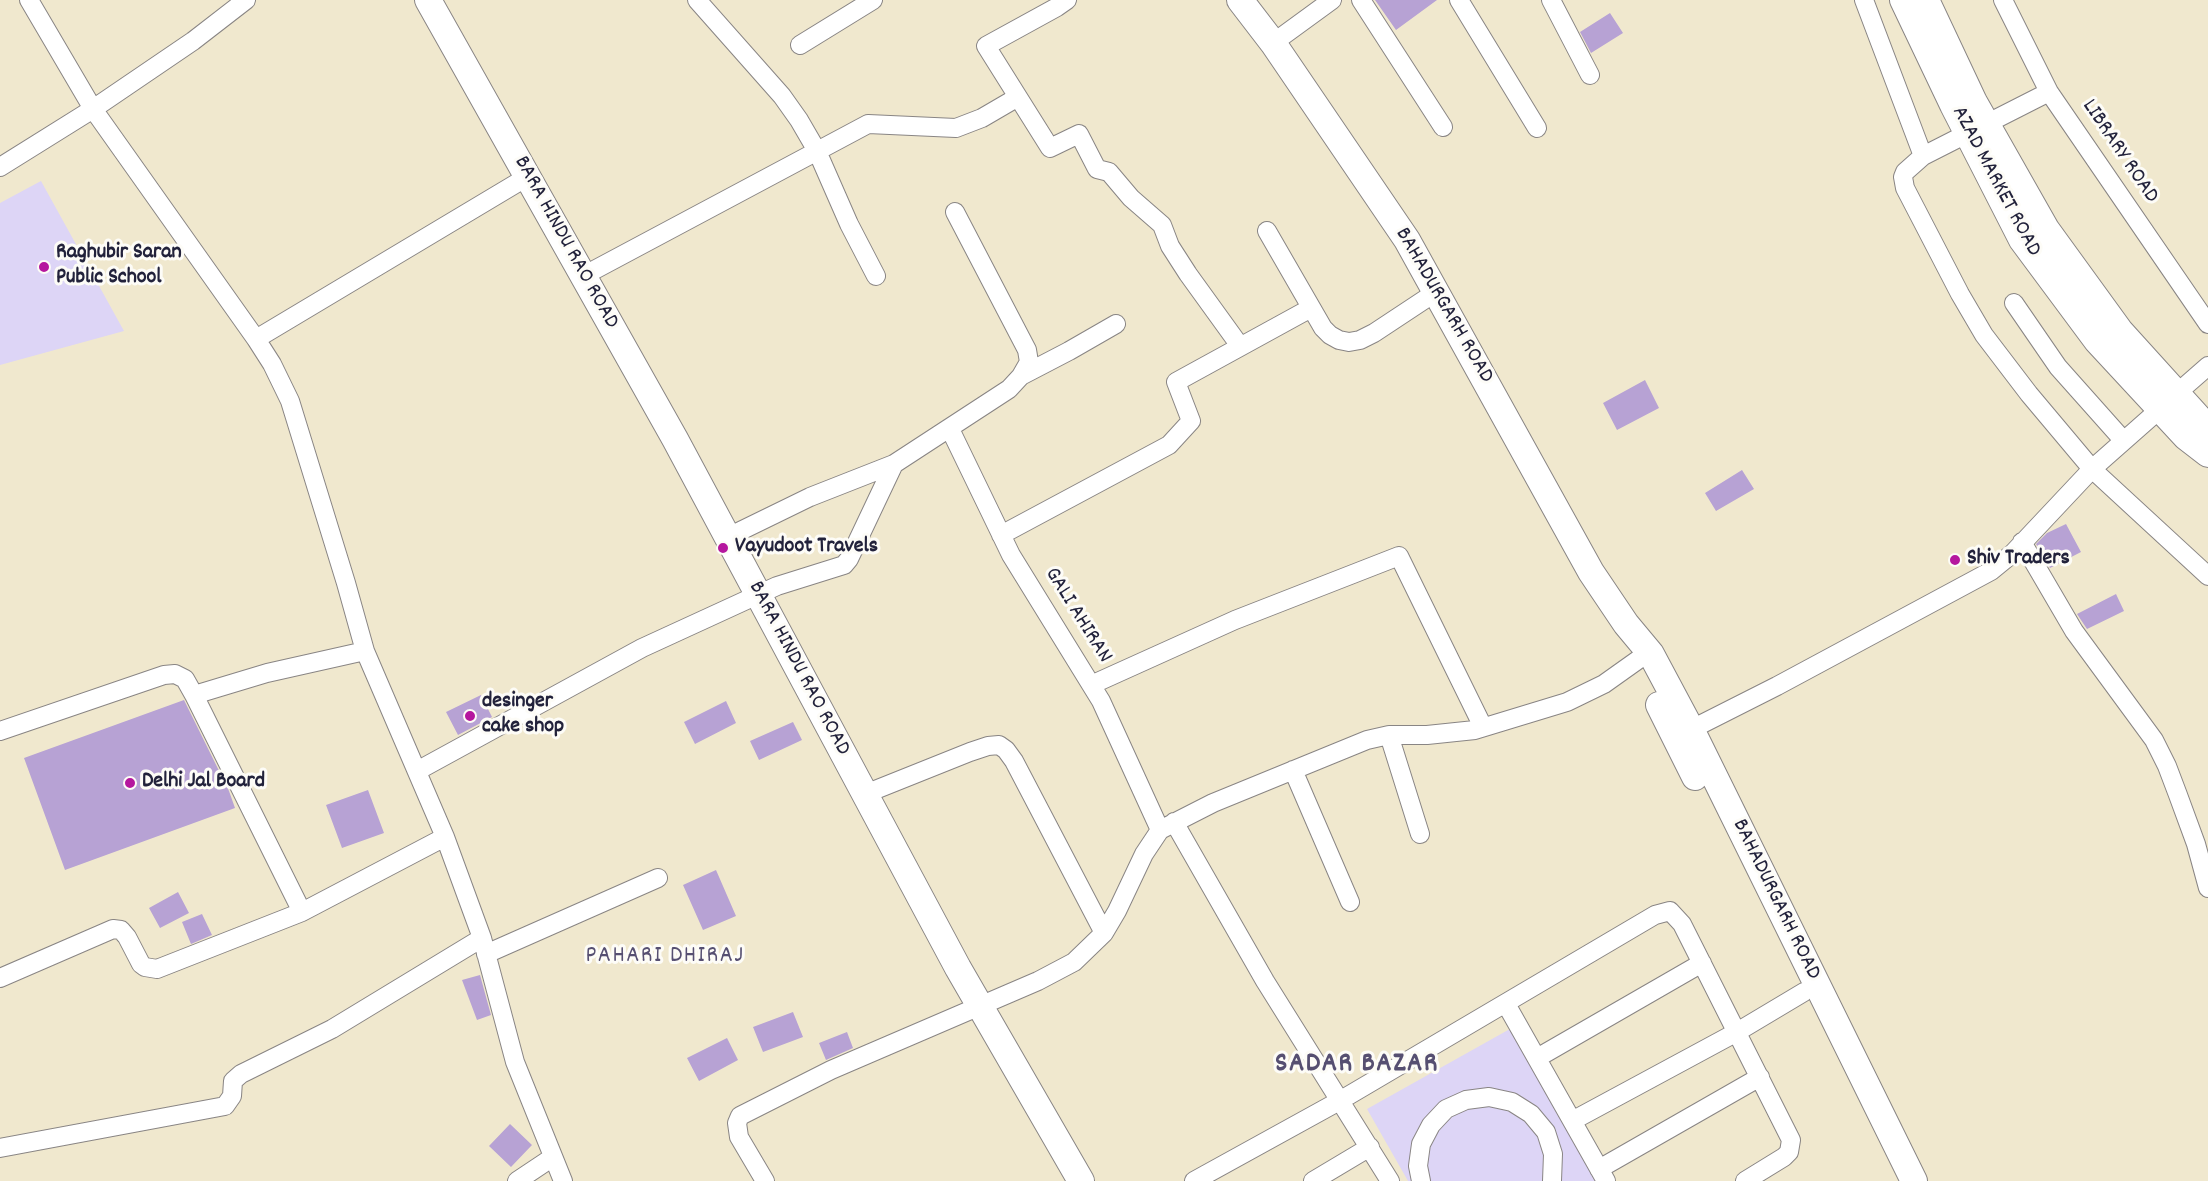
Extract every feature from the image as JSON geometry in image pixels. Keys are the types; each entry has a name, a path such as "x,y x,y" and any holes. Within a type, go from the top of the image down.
{"street":[{"path":"28,0 93,109 256,339 272,364 290,400 346,583 364,651 445,837 484,946 515,1062 563,1181"},
{"path":"0,167 93,109 193,41 246,0"},
{"name":"BARA HINDU RAO ROAD","path":"428,0 675,439 979,1005 1082,1181"},
{"path":"697,0 782,96 799,120 817,151 849,224 876,276"},
{"path":"800,45 873,0"},
{"path":"1067,0 986,46 1050,148 1079,134 1096,169 1109,172 1131,198 1162,225 1170,246 1188,274 1240,346"},
{"name":"BAHADURGARH ROAD","path":"1240,0 1273,43 1407,240 1592,572 1626,624 1914,1181"},
{"path":"1273,43 1332,0"},
{"path":"1361,0 1443,127"},
{"path":"1459,0 1538,128"},
{"path":"1551,0 1590,75"},
{"path":"1864,0 1923,156"},
{"name":"AZAD MARKET ROAD","path":"1904,0 1977,128"},
{"name":"AZAD MARKET ROAD","path":"1926,0 2022,240 2097,341 2168,401 2208,428"},
{"name":"LIBRARY ROAD","path":"2003,0 2049,92 2208,324"},
{"path":"2049,92 1923,156 1905,172 1903,182 1960,294 1984,335 2029,394 2091,469 2208,576"},
{"path":"583,276 868,124 956,128 982,118 1018,98"},
{"path":"256,339 527,177"},
{"path":"728,537 810,497 894,464 1009,389 1021,375 1029,362 1027,350 955,212"},
{"path":"1267,231 1323,328 1330,335 1349,342 1360,340 1374,333 1436,292"},
{"path":"2014,303 2058,367 2123,441"},
{"path":"1001,535 1169,445 1191,421 1176,382 1311,308"},
{"path":"1021,375 1116,324"},
{"path":"1683,734 1992,571 2013,553 2091,469 2208,366"},
{"name":"AZAD MARKET ROAD","path":"2168,401 2187,437 2208,454"},
{"name":"GALI AHIRAN","path":"950,429 1011,555 1101,701 1167,826 1390,1181"},
{"path":"417,771 642,648 777,586 844,566 894,464"},
{"path":"2022,542 2074,630 2154,740 2167,766 2207,878"},
{"path":"1091,685 1235,620 1399,556 1483,728"},
{"path":"194,695 267,673 364,651"},
{"path":"765,1181 739,1137 737,1123 741,1116 831,1070 1038,981 1074,962 1104,933 1144,854 1167,826 1213,803 1347,746 1389,735 1451,734 1483,728 1567,702 1604,684 1642,656"},
{"path":"0,731 164,675 176,674 185,679 302,912"},
{"name":"BAHADURGARH ROAD","path":"1683,734 1804,992 1898,1181"},
{"path":"1389,735 1420,834"},
{"path":"865,794 970,752 999,745 1014,761 1104,933"},
{"path":"1293,770 1350,902"},
{"path":"0,978 113,929 121,930 127,937 145,968 157,969 302,912 445,837"},
{"path":"0,1148 225,1106 232,1096 233,1081 241,1074 332,1029 484,946 658,878"},
{"path":"1194,1181 1341,1100 1663,912 1670,911 1678,918 1702,963 1791,1140 1789,1152 1784,1157 1746,1181"},
{"path":"1537,1058 1702,963"},
{"path":"1546,1132 1737,1032 1804,992"},
{"path":"1506,1004 1602,1175 1760,1077"},
{"path":"1420,1181 1418,1166 1421,1144 1431,1125 1446,1109 1466,1100 1489,1097 1512,1102 1531,1114 1546,1132 1553,1154 1552,1181"},
{"path":"1313,1181 1370,1147"},
{"path":"517,1181 553,1156"}],"shaded area":[{"name":"Raghubir Saran Public School","path":"41,181 124,331 0,365 0,203"},
{"path":"1517,1025 1605,1181 1408,1181 1367,1109"}],"building":[{"path":"1375,0 1437,0 1396,30"},
{"path":"1610,13 1623,33 1591,53 1580,32"},
{"path":"1645,380 1659,408 1617,430 1603,403"},
{"path":"1742,470 1754,489 1716,511 1705,493"},
{"path":"2066,524 2081,552 2050,568 2036,544 2047,533"},
{"path":"2116,594 2124,611 2087,629 2077,614"},
{"name":"desinger cake shop","path":"481,695 492,717 458,735 446,712"},
{"name":"Delhi Jal Board","path":"184,700 229,791 235,808 65,870 24,758"},
{"path":"726,701 736,723 695,744 684,722"},
{"path":"793,722 802,740 759,760 750,741"},
{"path":"368,790 384,833 342,848 326,805"},
{"path":"716,870 736,916 703,930 683,885"},
{"path":"178,892 189,913 160,928 149,908"},
{"path":"202,914 212,935 191,944 182,922"},
{"path":"480,975 491,1015 477,1020 462,980"},
{"path":"793,1012 803,1037 763,1052 753,1027"},
{"path":"847,1032 853,1048 826,1060 819,1043"},
{"path":"727,1038 738,1060 699,1081 687,1058"},
{"path":"510,1124 532,1145 511,1167 489,1146"}],"place":[{"name":"Raghubir Saran Public School","path":"44,267"},
{"name":"Vayudoot Travels","path":"723,548"},
{"name":"Shiv Traders","path":"1955,560"},
{"name":"desinger cake shop","path":"470,716"},
{"name":"Delhi Jal Board","path":"130,783"}],"district":[{"name":"PAHARI DHIRAJ","path":"665,958"},
{"name":"SADAR BAZAR","path":"1357,1066"}]}
